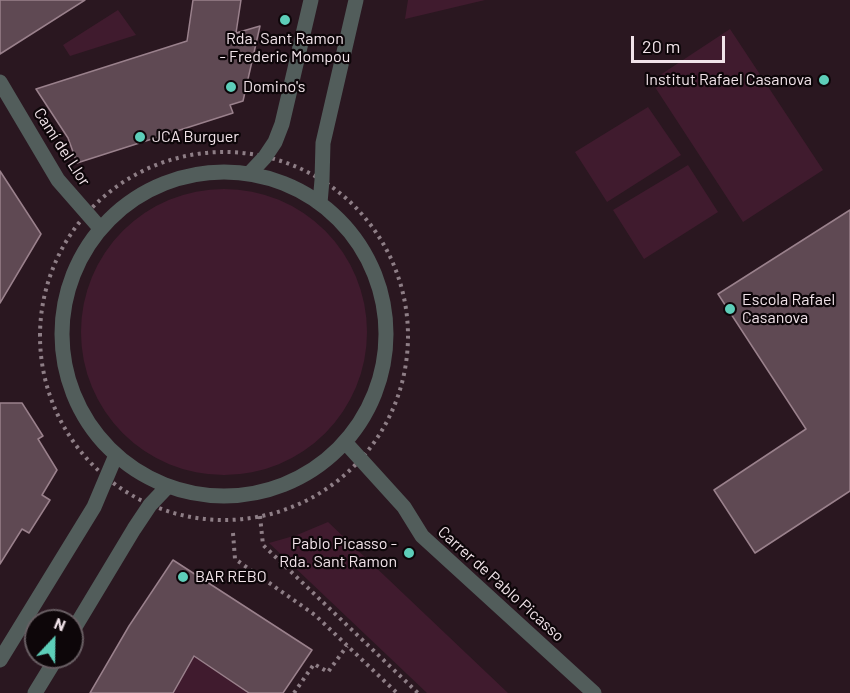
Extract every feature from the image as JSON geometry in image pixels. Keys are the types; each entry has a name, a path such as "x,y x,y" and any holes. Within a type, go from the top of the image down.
{"street":[{"path":"250,173 266,157 282,124 311,0"},
{"path":"320,202 323,143 356,0"},
{"name":"Camí del Llor","path":"0,82 58,180 100,228"},
{"path":"208,172 250,173 287,184 320,202 354,236 370,264 381,293 386,325 385,357 377,387 364,416 345,442 316,468 282,485 263,491 205,495 168,486 140,473 116,455 86,420 68,378 61,333 65,299 75,267 86,247 114,213 130,200 168,181 208,172"},
{"name":"Carrer de Pablo Picasso","path":"345,442 404,507 422,536 594,693"},
{"path":"0,660 94,507 116,455"},
{"path":"84,612 150,505 168,486"},
{"path":"35,693 50,669"}],"path":[{"path":"217,151 266,157 291,164 322,180 362,213 391,256 407,306 408,358 395,408 361,460 333,486 290,509 260,516 186,517 150,505 107,478 54,412 39,354 43,295 65,240 103,195 138,172 176,157 217,151"},
{"path":"260,516 263,545 418,693"},
{"path":"233,533 235,559 315,615 397,693"},
{"path":"294,693 314,664 328,672 347,646"}],"shaded area":[{"path":"408,0 485,0 405,19"},
{"path":"118,10 136,35 70,56 63,45"},
{"path":"730,29 823,170 743,222 651,81"},
{"path":"648,107 681,155 607,202 575,152"},
{"path":"688,165 718,212 644,259 613,210"},
{"path":"210,189 238,189 266,195 292,206 315,221 335,241 350,264 361,290 367,318 367,346 361,374 350,400 335,423 315,443 292,458 266,469 238,475 210,475 182,469 156,458 133,443 113,423 98,400 87,374 81,346 81,318 87,290 98,264 113,241 133,221 156,206 182,195"},
{"path":"328,522 508,693 427,693 269,543 297,535"},
{"path":"194,656 249,693 173,693"}],"building":[{"path":"0,0 85,0 0,54"},
{"path":"193,0 241,0 236,33 260,26 243,101 230,105 233,113 77,163 68,138 36,89 187,41"},
{"path":"0,171 41,234 0,303"},
{"path":"850,210 850,491 755,553 714,490 806,429 718,294"},
{"path":"0,403 22,403 43,436 38,439 57,470 42,495 50,500 29,533 22,529 0,564"},
{"path":"173,560 312,650 283,693 249,693 194,656 173,693 90,693 129,626"}],"place":[{"name":"Rda. Sant Ramon - Frederic Mompou","path":"285,20"},
{"name":"Institut Rafael Casanova","path":"824,80"},
{"name":"Domino's","path":"231,87"},
{"name":"JCA Burguer","path":"140,137"},
{"name":"Escola Rafael Casanova","path":"730,309"},
{"name":"Pablo Picasso - Rda. Sant Ramon","path":"409,553"},
{"name":"BAR REBO","path":"183,577"}]}
